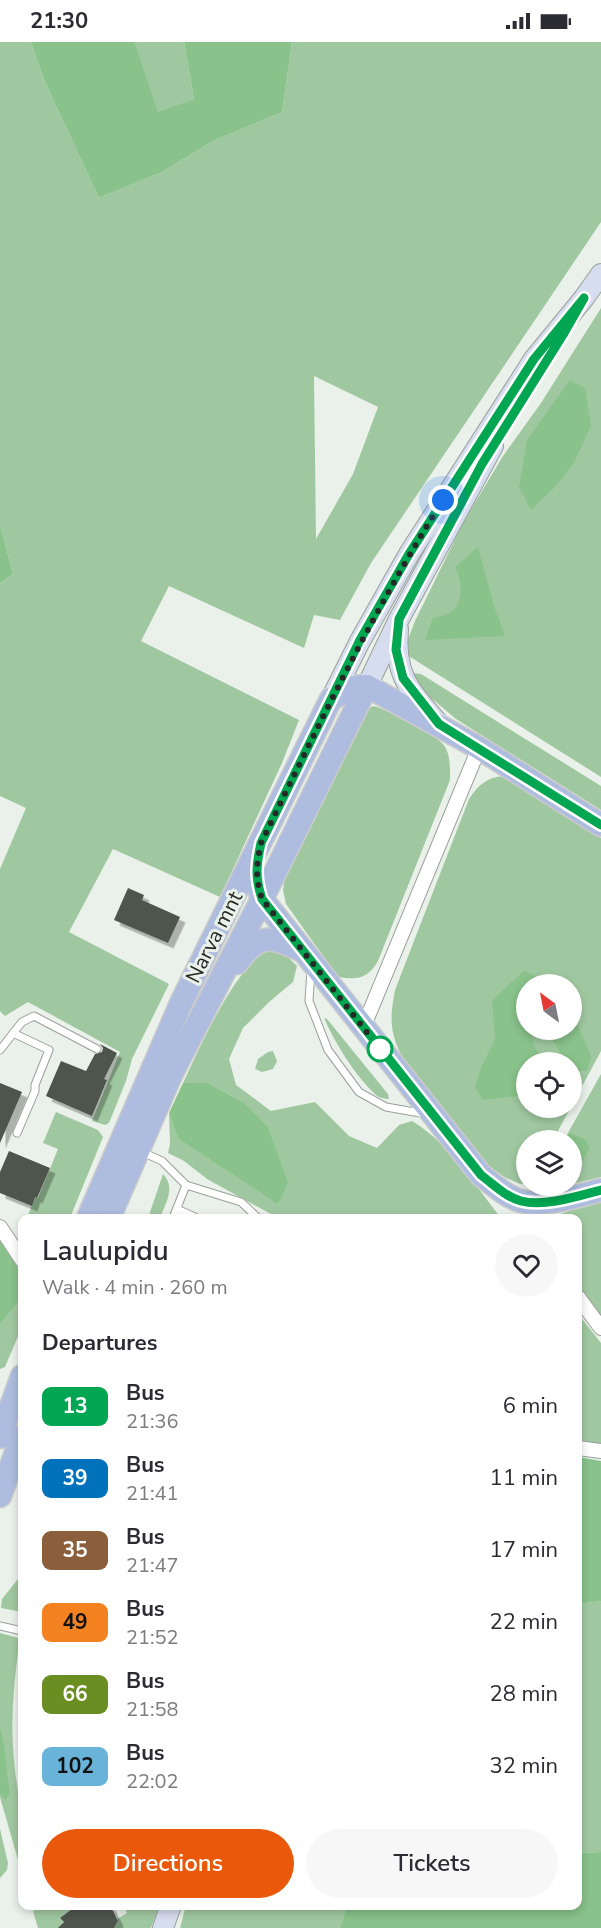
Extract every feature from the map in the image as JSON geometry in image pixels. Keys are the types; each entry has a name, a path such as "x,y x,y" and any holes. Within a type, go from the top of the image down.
{"main road":[{"name":"Narva mnt","path":"111,1214 171,1075 262,899 399,619 482,464 601,273"},
{"name":"Narva mnt","path":"90,1214 182,1001 360,640 409,554 534,359 584,298"},
{"path":"399,619 396,650 399,668 414,694 439,724"},
{"path":"331,699 353,687 368,686 439,724 601,825"},
{"path":"261,843 256,866 256,881 262,899 481,1175 522,1209 601,1190"},
{"path":"211,999 243,956 261,941 277,939 308,956"},
{"path":"0,1437 18,1387"},
{"path":"0,1496 18,1447"},
{"path":"163,1928 169,1910"}],"street":[{"path":"363,1028 479,748"},
{"path":"0,1227 18,1254"},
{"path":"582,1302 601,1328"},
{"path":"582,1449 601,1451"}],"lane":[{"path":"308,956 309,1002 328,1050 359,1092 386,1107 433,1115"},
{"path":"0,1050 22,1022 34,1016 97,1049"},
{"path":"13,1033 49,1050 17,1133"},
{"path":"138,1150 162,1161 186,1185 241,1202 254,1214"},
{"path":"175,1214 186,1185"},
{"path":"177,1209 188,1214"},
{"path":"0,1626 18,1630"}],"green space":[{"path":"0,42 31,42 44,80 99,198 162,172 213,141 282,112 292,42 601,42 601,222 371,563 340,620 314,615 304,648 169,586 141,641 299,720 282,763 220,897 113,849 69,932 169,984 132,1059 109,1123 105,1125 92,1121 120,1052 28,1002 5,1016 0,1011 0,869 26,808 0,796 0,583 13,574 0,524","holes":["314,376 378,407 353,474 316,539"]},
{"path":"31,42 135,42 158,112 194,99 184,42 292,42 282,112 213,141 162,172 99,198 44,80"},
{"path":"135,42 184,42 194,99 158,113"},
{"path":"601,308 601,777 407,655 407,642 464,521 503,456 541,403"},
{"path":"570,380 585,388 591,426 573,464 554,488 531,510 519,487 527,440"},
{"path":"0,524 13,574 0,583"},
{"path":"478,547 494,606 505,636 425,640 433,618 451,612 459,603 461,584 455,567"},
{"path":"413,673 421,674 601,786 601,810 456,719 424,692 411,677"},
{"path":"374,706 400,717 438,739 446,748 449,757 450,780 378,961 366,975 345,978 338,977 286,904 283,890 285,875 366,709"},
{"path":"504,776 601,838 601,1051 582,1086 582,1052 516,1052 516,1118 565,1118 558,1130 516,1130 516,1182 484,1163 402,1057 392,1024 395,990 469,799 484,783"},
{"path":"273,949 284,953 297,966 293,982 243,1028 229,1059 236,1085 271,1111 315,1102 349,1136 377,1148 399,1125 412,1121 450,1153 498,1214 271,1214 207,1179 184,1161 168,1153 169,1113 178,1139 279,1204 243,1102 208,1083 183,1083 221,1007 234,986 260,955"},
{"path":"516,978 516,1040 533,1040 538,1052 516,1052 516,1096 483,1100 475,1087 495,1039 492,1000"},
{"path":"324,1018 388,1094 389,1099 376,1095 366,1085 339,1047"},
{"path":"582,1035 591,1057 587,1070 582,1070 582,1052 560,1052 552,1040 582,1040"},
{"path":"273,1051 277,1061 273,1069 262,1072 255,1069 258,1059"},
{"path":"601,1074 601,1177 582,1182 582,1130 570,1130 576,1118 582,1118 582,1108"},
{"path":"183,1083 208,1083 243,1102 268,1127 288,1183 278,1204 178,1139 169,1113"},
{"path":"56,1112 98,1130 103,1137 72,1214 29,1214 35,1197 38,1198 58,1149 43,1143"},
{"path":"582,1138 590,1148 582,1161"},
{"path":"163,1174 169,1185 167,1201 162,1214 149,1214"},
{"path":"601,1200 601,1316 582,1291 582,1214 561,1214"},
{"path":"0,1241 18,1268 18,1302 0,1325"},
{"path":"18,1302 18,1336 5,1367 0,1369 0,1325"},
{"path":"582,1319 601,1343 601,1446 582,1443"},
{"path":"582,1458 601,1461 601,1601 582,1604"},
{"path":"18,1579 18,1611 1,1608 2,1599"},
{"path":"601,1601 601,1852 582,1853 582,1603"},
{"path":"0,1633 18,1638 12,1722 18,1791 18,1860 0,1797"},
{"path":"0,1727 10,1793 6,1800 0,1794"},
{"path":"0,1829 8,1863 7,1870 0,1878"},
{"path":"601,1852 601,1928 340,1928 346,1910 582,1910 582,1853"},
{"path":"70,1910 60,1918 64,1922 61,1925 65,1928 38,1928 33,1911"},
{"path":"126,1910 158,1910 151,1928 114,1928 117,1919 127,1913"},
{"path":"185,1910 347,1910 340,1928 180,1928"}],"building":[{"path":"128,888 144,895 142,900 180,917 168,943 114,920"},
{"path":"100,1044 117,1053 104,1079 107,1080 92,1116 46,1096 61,1061 86,1071 95,1054 102,1052 103,1048"},
{"path":"0,1083 22,1092 0,1143"},
{"path":"9,1151 50,1168 32,1206 0,1193 0,1172"},
{"path":"70,1910 112,1910 118,1921 114,1928 58,1928 64,1922 60,1918"}],"bus line":[{"name":"13","path":"601,825 439,724 403,678 396,650 399,619 482,464 584,298 534,359 514,389 409,554 360,640 261,843 256,866 256,881 262,899 481,1175 503,1192 521,1201 564,1200 601,1190"}],"route":[{"path":"380,1049 262,899 256,881 256,866 261,843 360,640 443,500"}]}
